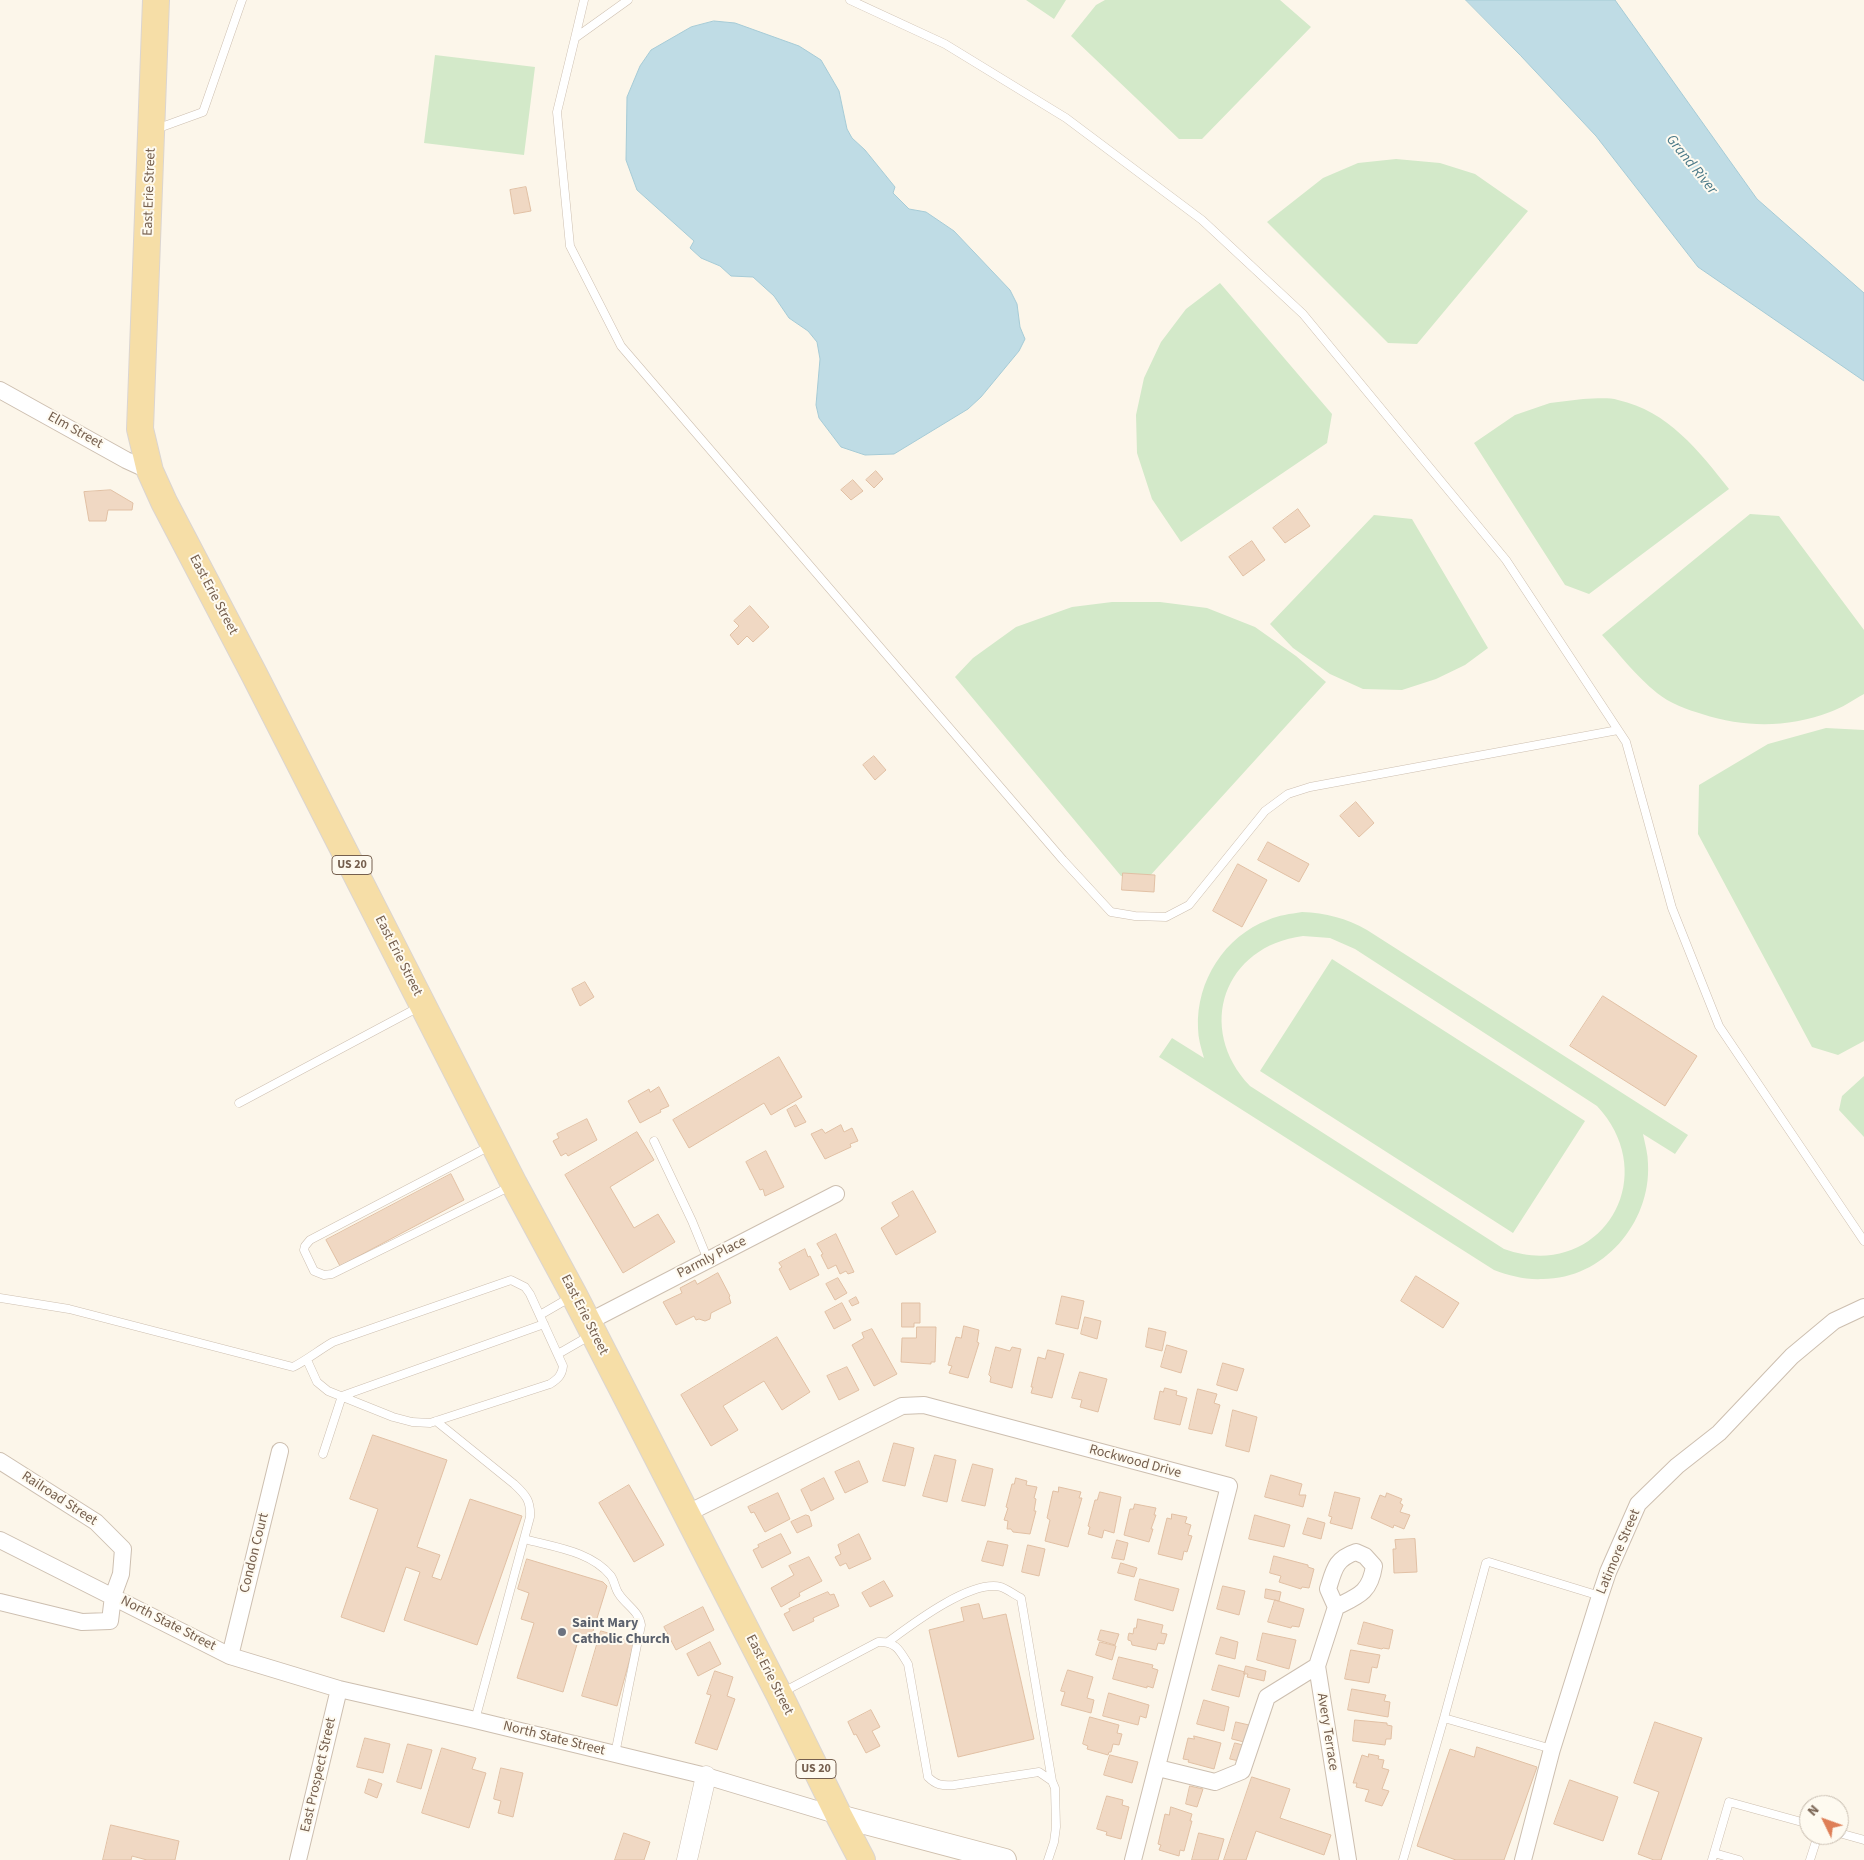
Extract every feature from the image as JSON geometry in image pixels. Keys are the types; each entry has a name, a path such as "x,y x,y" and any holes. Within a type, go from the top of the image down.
{"main road":[{"name":"East Erie Street","path":"156,0 140,429 150,471 164,502 254,674 514,1184 574,1295 779,1694 862,1860"},
{"name":"North State Street","path":"839,1816 998,1859"}],"street":[{"name":"Elm Street","path":"0,390 150,471"},
{"name":"Parmly Place","path":"591,1328 708,1260 836,1194"},
{"name":"Latimore Street","path":"1523,1860 1552,1749 1600,1596 1608,1572 1638,1504 1677,1466 1719,1433 1792,1356 1834,1320 1864,1307"},
{"name":"Rockwood Drive","path":"686,1514 902,1406 913,1405 924,1406 1229,1486 1133,1860"},
{"name":"Condon Court","path":"230,1656 280,1451"},
{"name":"Railroad Street","path":"0,1461 96,1522 123,1549 121,1574 113,1596"},
{"name":"North State Street","path":"0,1540 230,1656 339,1689 706,1776 839,1816"},
{"name":"North State Street","path":"0,1602 82,1622 110,1621 113,1596"},
{"name":"Avery Terrace","path":"1336,1607 1317,1666 1348,1860"},
{"path":"1158,1768 1215,1782 1242,1771 1267,1697 1317,1666"},
{"name":"East Prospect Street","path":"298,1860 339,1689"},
{"path":"687,1860 706,1776"}],"lane":[{"path":"152,131 204,112 242,0"},
{"path":"584,0 557,112 570,246 621,346 1056,852 1111,912 1135,916 1166,917 1189,905 1265,811 1288,794 1310,787 1618,730"},
{"path":"575,38 628,0"},
{"path":"850,0 946,44 1066,118 1202,220 1303,314 1506,560 1626,742 1672,908 1718,1026 1864,1240"},
{"path":"239,1103 423,1004"},
{"path":"654,1141 692,1221 708,1260"},
{"path":"494,1144 310,1240 304,1250 314,1271 324,1275 332,1274 514,1184"},
{"path":"0,1298 69,1309 293,1367 307,1360 317,1350 333,1342 511,1280 524,1287 530,1294 563,1366 562,1373 550,1384 430,1423 412,1422 393,1417 328,1391 317,1382 307,1360"},
{"path":"540,1315 574,1295"},
{"path":"342,1396 544,1324"},
{"path":"558,1354 591,1328"},
{"path":"323,1454 342,1396"},
{"path":"436,1421 522,1492 531,1505 530,1517 474,1720"},
{"path":"524,1539 580,1554 598,1563 612,1578 618,1593 636,1613 641,1625 615,1754"},
{"path":"1403,1860 1486,1563 1489,1562 1600,1596"},
{"path":"888,1642 932,1610 980,1588 1000,1587 1021,1598 1052,1781 1055,1788 1056,1827 1054,1842 1048,1860"},
{"path":"779,1694 878,1642 888,1642 899,1649 908,1664 928,1777 934,1783 942,1786 954,1786 1039,1772 1052,1781"},
{"path":"1444,1718 1552,1749"},
{"path":"1739,1860 1713,1856 1729,1802 1799,1821"},
{"path":"1849,1836 1864,1840"},
{"path":"1810,1860 1815,1845"}],"green space":[{"path":"1026,0 1066,0 1054,19"},
{"path":"1105,0 1280,0 1311,27 1202,139 1179,139 1071,36 1096,5"},
{"path":"435,55 535,67 524,155 424,143"},
{"path":"1396,159 1440,163 1475,174 1528,211 1417,344 1388,343 1267,222 1323,178 1358,163"},
{"path":"1220,283 1332,414 1327,443 1181,542 1152,499 1137,453 1136,415 1144,378 1161,342 1186,309"},
{"path":"1583,399 1614,399 1636,405 1652,413 1681,434 1729,489 1589,594 1565,585 1474,443 1515,415 1550,403"},
{"path":"1750,514 1779,516 1864,630 1864,694 1843,706 1814,717 1782,723 1750,724 1718,719 1685,708 1662,697 1635,672 1602,635"},
{"path":"1374,515 1412,519 1488,648 1465,665 1436,679 1402,690 1363,689 1330,674 1293,648 1270,624"},
{"path":"1112,602 1160,602 1207,608 1255,627 1296,656 1326,682 1148,878 1121,876 955,677 973,658 1016,627 1072,607"},
{"path":"1826,728 1864,730 1864,1041 1838,1055 1812,1047 1698,834 1699,785 1768,744"},
{"path":"1302,912 1336,917 1367,930 1688,1135 1675,1154 1643,1134 1648,1160 1647,1186 1641,1207 1632,1226 1619,1244 1603,1258 1585,1269 1565,1276 1530,1279 1494,1270 1159,1057 1172,1038 1204,1058 1198,1028 1199,1011 1202,994 1216,962 1226,949 1253,927 1276,917","holes":["1303,936 1330,938 1355,949 1597,1106 1616,1134 1624,1164 1622,1192 1611,1218 1593,1238 1568,1251 1538,1256 1504,1249 1250,1086 1233,1063 1224,1040 1222,1016 1226,993 1237,973 1254,956 1276,943"]},
{"path":"1332,959 1585,1121 1513,1233 1260,1071"},
{"path":"1864,1076 1864,1137 1839,1110 1842,1096"}],"water":[{"name":"Grand River","path":"1466,0 1615,0 1757,199 1864,293 1864,381 1698,267 1596,136"},
{"path":"714,21 735,23 799,46 821,60 839,91 847,129 852,138 865,150 895,187 893,193 909,209 926,212 954,231 1010,290 1017,304 1020,327 1025,339 1019,351 981,397 968,409 894,454 865,455 841,447 819,418 816,405 820,359 817,342 808,331 789,318 774,296 753,277 731,276 720,266 701,258 690,248 694,241 637,190 626,160 627,97 640,66 651,50 691,27"}],"building":[{"path":"526,187 531,211 514,214 510,190"},
{"path":"876,471 883,479 874,488 866,480"},
{"path":"853,480 863,491 851,500 841,490"},
{"path":"111,490 133,503 132,510 108,510 106,521 89,521 84,492"},
{"path":"1298,509 1310,526 1285,543 1273,528"},
{"path":"1252,541 1265,560 1243,576 1229,557"},
{"path":"750,606 769,627 753,642 747,636 738,645 730,635 739,626 734,621"},
{"path":"874,756 886,770 875,780 863,765"},
{"path":"1356,802 1374,823 1359,837 1340,816"},
{"path":"1268,842 1309,864 1299,882 1258,860"},
{"path":"1238,864 1267,880 1242,927 1213,911"},
{"path":"1123,873 1155,875 1154,892 1122,890"},
{"path":"585,982 594,997 580,1006 572,989"},
{"path":"1603,996 1697,1056 1665,1106 1570,1046"},
{"path":"779,1057 802,1097 771,1115 764,1103 689,1148 673,1120"},
{"path":"659,1087 669,1106 640,1123 628,1101 649,1089 650,1092"},
{"path":"796,1105 806,1122 795,1127 787,1110"},
{"path":"587,1119 597,1140 568,1156 566,1153 561,1156 553,1141 559,1138 557,1134"},
{"path":"841,1125 844,1132 852,1128 858,1141 850,1144 851,1147 825,1159 811,1134 822,1129 825,1133"},
{"path":"637,1132 654,1160 610,1187 634,1228 658,1214 675,1242 623,1273 565,1175"},
{"path":"766,1151 784,1187 765,1196 763,1189 760,1190 746,1162"},
{"path":"451,1174 464,1200 340,1266 326,1240"},
{"path":"913,1191 936,1232 896,1255 881,1228 899,1216 892,1203"},
{"path":"836,1234 854,1272 848,1274 846,1271 840,1274 836,1265 828,1269 821,1255 823,1254 817,1244"},
{"path":"805,1249 819,1275 790,1290 779,1269 782,1267 779,1263"},
{"path":"718,1273 730,1296 731,1303 711,1313 710,1319 705,1321 696,1320 694,1316 676,1325 663,1302 682,1293 680,1288 695,1280 697,1284"},
{"path":"1416,1276 1459,1303 1443,1328 1401,1301"},
{"path":"838,1278 847,1293 835,1300 826,1284"},
{"path":"1062,1296 1084,1301 1078,1329 1056,1324"},
{"path":"856,1297 859,1303 852,1306 849,1301"},
{"path":"842,1303 851,1320 834,1329 825,1312"},
{"path":"902,1303 920,1303 920,1323 914,1323 914,1327 902,1327"},
{"path":"1085,1317 1101,1321 1097,1339 1081,1334"},
{"path":"964,1326 979,1330 977,1342 979,1343 968,1378 949,1373 952,1366 948,1365 956,1337 961,1338"},
{"path":"917,1327 936,1327 935,1362 931,1362 931,1364 901,1362 902,1338 916,1338"},
{"path":"1149,1328 1166,1332 1162,1351 1146,1347"},
{"path":"872,1329 897,1374 874,1386 852,1345 864,1338 862,1333"},
{"path":"777,1337 810,1392 782,1410 764,1381 723,1406 738,1430 711,1446 681,1395"},
{"path":"1167,1345 1187,1351 1181,1373 1161,1367"},
{"path":"996,1347 1010,1351 1012,1347 1021,1349 1012,1388 990,1382 991,1377 989,1375"},
{"path":"1048,1350 1064,1354 1052,1398 1031,1393 1038,1357 1045,1359"},
{"path":"1223,1363 1244,1369 1237,1391 1217,1385"},
{"path":"847,1367 859,1390 839,1400 827,1376"},
{"path":"1080,1372 1107,1379 1098,1412 1080,1407 1082,1400 1072,1398"},
{"path":"1165,1388 1177,1391 1176,1395 1187,1398 1180,1425 1154,1419 1160,1391 1163,1392"},
{"path":"1198,1389 1217,1394 1214,1403 1220,1405 1212,1434 1189,1429"},
{"path":"1233,1410 1257,1417 1249,1452 1226,1446"},
{"path":"373,1435 447,1460 417,1547 440,1555 432,1577 441,1580 470,1499 522,1516 477,1645 404,1620 420,1572 406,1567 384,1632 341,1617 378,1509 350,1499"},
{"path":"894,1443 914,1448 905,1486 883,1481"},
{"path":"935,1455 956,1460 947,1502 923,1496"},
{"path":"859,1461 868,1482 845,1493 835,1472"},
{"path":"973,1464 993,1469 985,1506 962,1501"},
{"path":"1271,1475 1302,1484 1299,1495 1306,1495 1303,1507 1265,1497"},
{"path":"824,1478 834,1499 811,1511 801,1490"},
{"path":"1016,1478 1027,1481 1026,1485 1037,1487 1034,1498 1036,1499 1034,1511 1036,1511 1030,1534 1013,1532 1011,1529 1007,1529 1008,1521 1004,1520 1012,1484 1014,1484"},
{"path":"629,1485 664,1545 634,1562 599,1503"},
{"path":"1059,1487 1081,1492 1079,1498 1082,1498 1068,1547 1045,1541 1050,1520 1047,1518 1053,1491 1058,1492"},
{"path":"1100,1492 1121,1497 1114,1533 1104,1530 1102,1538 1088,1534 1090,1527 1088,1526 1095,1500 1097,1500"},
{"path":"1335,1492 1360,1498 1352,1529 1330,1523 1332,1517 1329,1516"},
{"path":"778,1493 790,1519 765,1532 754,1512 751,1513 748,1507"},
{"path":"1387,1493 1402,1499 1400,1503 1403,1505 1400,1512 1410,1515 1404,1529 1394,1525 1393,1528 1371,1518 1380,1495 1385,1497"},
{"path":"1135,1504 1156,1508 1149,1542 1124,1535 1130,1509 1133,1509"},
{"path":"1172,1514 1187,1517 1185,1523 1191,1525 1188,1535 1192,1536 1187,1552 1184,1551 1182,1560 1158,1554 1167,1518 1171,1519"},
{"path":"806,1515 809,1516 812,1526 797,1533 791,1522"},
{"path":"1255,1515 1290,1525 1284,1547 1249,1539"},
{"path":"1308,1518 1325,1523 1321,1539 1303,1534"},
{"path":"781,1534 791,1553 762,1568 753,1550 759,1547 758,1545"},
{"path":"859,1534 871,1559 849,1569 846,1563 840,1566 835,1557 841,1554 838,1545"},
{"path":"1415,1539 1417,1572 1394,1573 1393,1549 1396,1549 1395,1540"},
{"path":"1117,1540 1128,1543 1124,1560 1112,1558"},
{"path":"988,1541 1008,1545 1003,1566 982,1561"},
{"path":"1028,1545 1045,1549 1039,1576 1022,1572"},
{"path":"1274,1556 1308,1565 1308,1567 1314,1569 1309,1588 1302,1587 1301,1589 1279,1582 1281,1576 1270,1573"},
{"path":"809,1557 822,1581 799,1593 800,1596 781,1607 771,1588 794,1575 789,1566"},
{"name":"Saint Mary Catholic Church","path":"527,1559 603,1582 607,1586 589,1644 578,1641 563,1692 517,1678 534,1623 521,1619 529,1593 518,1589"},
{"path":"1121,1563 1137,1568 1134,1577 1118,1573"},
{"path":"1140,1579 1179,1589 1173,1611 1135,1600"},
{"path":"884,1581 893,1596 870,1607 862,1593"},
{"path":"1223,1586 1245,1591 1239,1615 1217,1609"},
{"path":"1266,1589 1281,1592 1279,1601 1265,1598"},
{"path":"828,1592 830,1595 834,1594 839,1606 813,1618 814,1621 793,1631 784,1614 790,1611 789,1609"},
{"path":"1275,1600 1304,1609 1299,1627 1292,1626 1291,1628 1268,1622"},
{"path":"979,1604 983,1619 1006,1614 1034,1739 958,1757 929,1630 964,1621 961,1608"},
{"path":"703,1607 714,1630 676,1650 664,1627"},
{"path":"1138,1619 1163,1625 1161,1633 1167,1634 1164,1644 1158,1643 1156,1650 1132,1645 1128,1637 1129,1633 1133,1634"},
{"path":"1364,1622 1393,1630 1389,1649 1358,1644"},
{"path":"1101,1630 1119,1634 1115,1645 1098,1640"},
{"path":"601,1631 635,1640 617,1706 582,1696"},
{"path":"1263,1633 1296,1640 1289,1669 1257,1660"},
{"path":"1221,1637 1238,1642 1235,1659 1216,1654"},
{"path":"710,1642 721,1664 698,1676 687,1654"},
{"path":"1100,1642 1116,1646 1112,1660 1096,1655"},
{"path":"1351,1650 1380,1655 1377,1668 1372,1667 1369,1683 1345,1679"},
{"path":"1119,1657 1153,1665 1152,1668 1158,1670 1153,1688 1113,1679"},
{"path":"1219,1665 1245,1672 1239,1697 1212,1690"},
{"path":"1246,1666 1266,1671 1264,1681 1247,1677 1248,1674 1244,1674"},
{"path":"1068,1670 1093,1677 1087,1698 1094,1700 1091,1713 1061,1705 1065,1692 1061,1691"},
{"path":"715,1671 733,1677 727,1696 735,1699 717,1750 695,1743 711,1695 707,1694"},
{"path":"1352,1689 1386,1695 1384,1701 1390,1702 1388,1717 1348,1710"},
{"path":"1109,1693 1149,1705 1146,1718 1140,1716 1138,1725 1103,1716"},
{"path":"1204,1700 1229,1707 1224,1731 1197,1724"},
{"path":"871,1710 880,1727 872,1731 880,1746 866,1753 848,1722"},
{"path":"1090,1717 1119,1725 1117,1733 1122,1734 1119,1745 1113,1744 1108,1755 1087,1749 1088,1746 1083,1744"},
{"path":"1355,1720 1387,1723 1387,1725 1392,1726 1391,1739 1386,1739 1385,1745 1353,1741"},
{"path":"1236,1722 1249,1725 1244,1742 1232,1739"},
{"path":"1655,1722 1702,1738 1661,1860 1654,1860 1638,1854 1659,1792 1634,1783"},
{"path":"1194,1736 1221,1743 1214,1769 1183,1759 1188,1738 1194,1739"},
{"path":"365,1738 390,1744 383,1773 357,1767"},
{"path":"1235,1743 1243,1745 1239,1761 1230,1759"},
{"path":"408,1744 432,1750 421,1789 397,1782"},
{"path":"1477,1747 1537,1767 1504,1860 1456,1860 1417,1846 1450,1749 1474,1757"},
{"path":"442,1748 476,1758 472,1769 486,1773 469,1828 422,1813"},
{"path":"1369,1754 1379,1756 1378,1759 1384,1760 1382,1768 1389,1770 1382,1789 1389,1791 1382,1806 1365,1801 1369,1790 1356,1787 1357,1783 1353,1783 1362,1755 1368,1757"},
{"path":"1110,1755 1138,1762 1132,1783 1104,1775"},
{"path":"501,1768 523,1773 513,1817 498,1813 501,1801 494,1799"},
{"path":"1252,1777 1290,1789 1280,1818 1331,1835 1324,1855 1256,1831 1246,1860 1224,1860"},
{"path":"369,1779 382,1784 377,1798 365,1793"},
{"path":"1570,1780 1618,1797 1603,1841 1554,1824"},
{"path":"1190,1786 1203,1789 1197,1807 1186,1804"},
{"path":"1107,1796 1123,1800 1122,1805 1129,1807 1121,1839 1106,1835 1107,1832 1097,1829"},
{"path":"1171,1807 1192,1814 1184,1851 1180,1850 1179,1856 1159,1850 1161,1845 1158,1844 1165,1814 1169,1815"},
{"path":"111,1825 179,1841 175,1860 147,1860 132,1856 131,1860 103,1860"},
{"path":"624,1833 650,1842 644,1860 615,1860"},
{"path":"1199,1833 1224,1839 1218,1860 1192,1860"}],"place":[{"name":"Saint Mary Catholic Church","path":"562,1632"}]}
